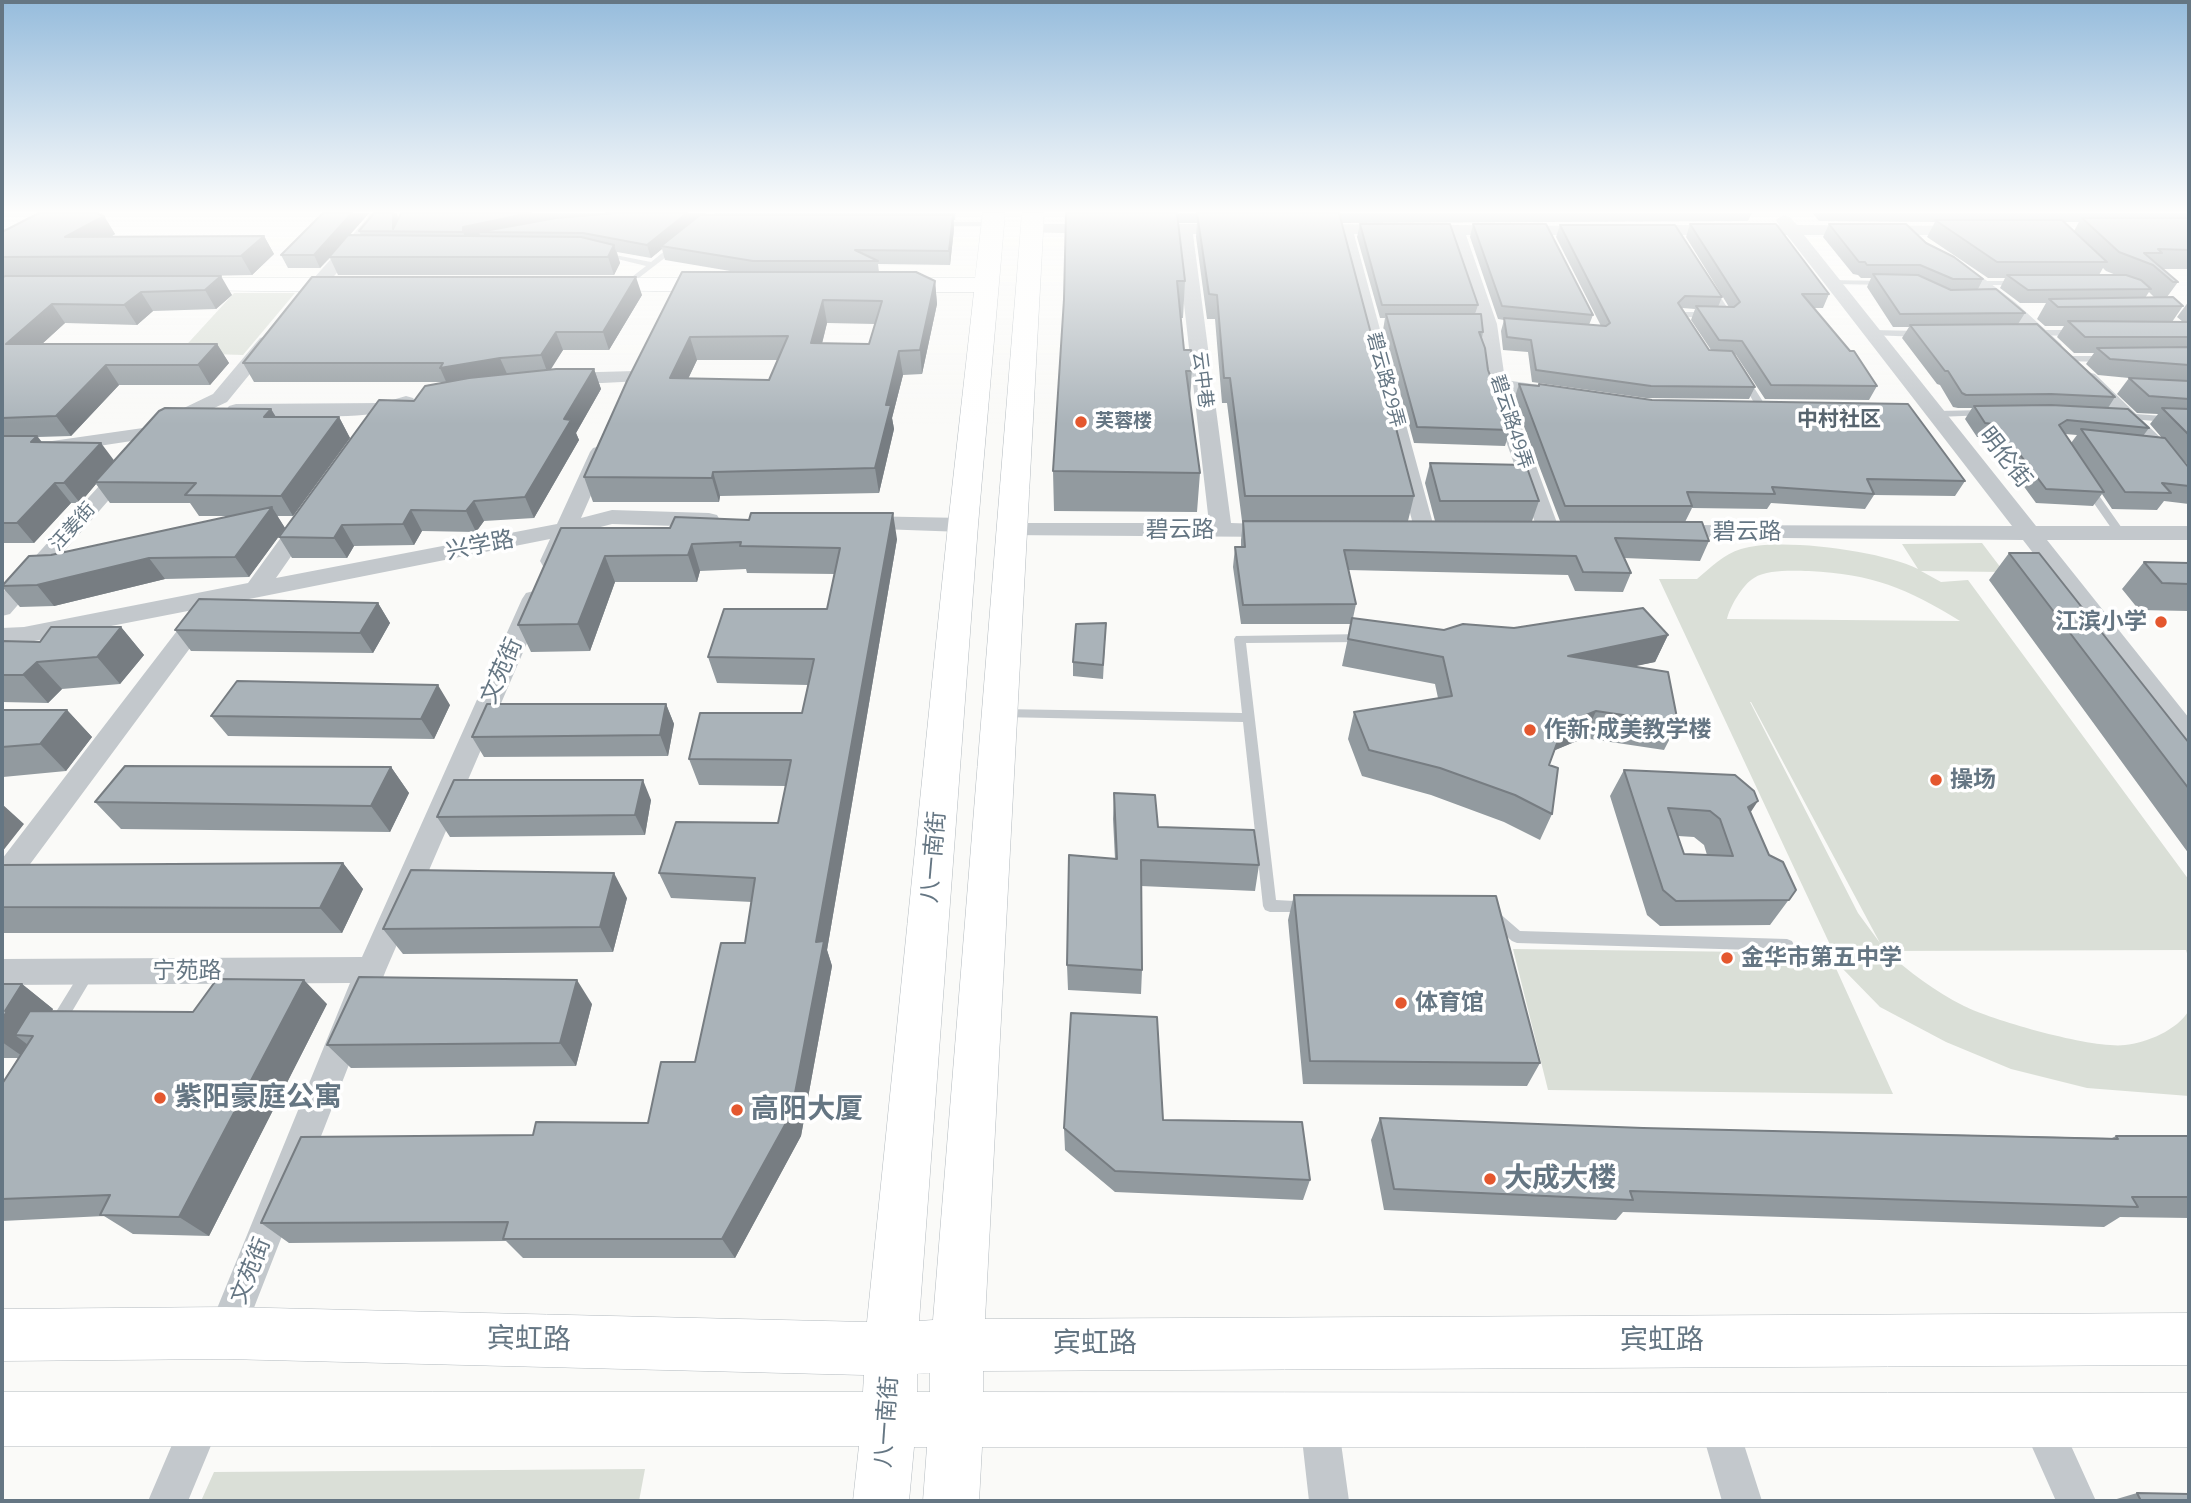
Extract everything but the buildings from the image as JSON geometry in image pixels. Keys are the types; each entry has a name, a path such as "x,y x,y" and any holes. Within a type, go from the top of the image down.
{"main road":[{"path":"951,1501 957,1345 1028,283"},
{"path":"152,285 384,285"},
{"path":"573,285 628,285 672,297 746,285"},
{"path":"855,285 987,285"},
{"name":"八一南街","path":"881,1501 889,1421 891,1349 963,526 987,285"},
{"name":"宾虹路","path":"2,1335 226,1333 891,1349 957,1345 2189,1339"},
{"path":"2,1419 2189,1420"}],"street":[{"name":"云中巷","path":"1191,283 1221,530"},
{"name":"碧云路29弄","path":"1363,283 1376,324 1424,531"},
{"name":"碧云路49弄","path":"1474,283 1488,324 1496,385 1549,531"},
{"name":"明伦街","path":"1834,283 2189,736"},
{"path":"1977,283 2014,311 2030,333 2095,384 2122,416 2189,483"},
{"name":"汪姜街","path":"2,608 164,425 220,398 316,285"},
{"path":"2014,311 2041,311"},
{"path":"547,380 640,365"},
{"path":"623,402 640,365"},
{"path":"2095,384 2122,386"},
{"path":"1496,385 1577,397"},
{"path":"195,410 383,409 424,399"},
{"path":"1736,407 1768,408"},
{"path":"368,431 383,409"},
{"path":"1907,409 1935,411"},
{"name":"文苑街","path":"226,1333 371,970 612,428"},
{"path":"2,447 52,447 158,432"},
{"path":"256,590 320,499"},
{"name":"兴学路","path":"9,638 565,529 612,517 735,520"},
{"path":"844,523 963,526"},
{"name":"碧云路","path":"1011,530 1302,530"},
{"path":"1397,531 1452,531"},
{"path":"1521,531 1577,532"},
{"name":"碧云路","path":"1645,532 2189,533"},
{"path":"12,867 215,598"},
{"name":"宁苑路","path":"2,972 371,970"},
{"path":"168,1501 203,1419"},
{"path":"2039,1420 2076,1501"},
{"path":"1319,1421 1329,1501"},
{"path":"1718,1421 1742,1501"}],"lane":[{"path":"1694,337 1680,314 1728,315 1708,283"},
{"path":"1987,292 2030,283"},
{"path":"2030,333 2090,332"},
{"path":"1873,333 1933,334"},
{"path":"2066,359 2121,359"},
{"path":"1737,368 1768,408"},
{"path":"1935,411 2003,413"},
{"path":"2122,416 2189,421"},
{"path":"2085,483 2120,533"},
{"path":"1323,906 1270,906 1240,639 1376,638"},
{"path":"1000,713 1248,718"},
{"path":"1482,906 1517,937 1787,945"},
{"path":"48,1038 88,971"}],"shaded area":[{"path":"234,293 295,293 243,355 179,353"},
{"name":"操场","path":"1982,543 2004,572 1921,571 1941,582 1968,580 2189,880 2189,960 2186,950 1885,951 1923,981 1964,1006 2020,1026 2091,1043 2125,1045 2152,1038 2177,1024 2189,1010 2189,1096 2087,1088 2011,1069 1946,1042 1880,1007 1840,966 1659,579 1697,579 1735,551 1780,545 1805,545 1856,552 1902,562 1918,569 1902,544","holes":["1809,571 1870,579 1906,591 1960,621 1727,619 1737,597 1754,578 1773,572","1751,702 1880,943 1858,913"]},
{"path":"1513,949 1829,953 1893,1094 1548,1090"},
{"path":"645,1469 639,1501 201,1501 214,1472"}],"place":[{"name":"芙蓉楼","path":"1081,422"},
{"name":"江滨小学","path":"2161,622"},
{"name":"作新·成美教学楼","path":"1530,730"},
{"name":"操场","path":"1936,780"},
{"name":"金华市第五中学","path":"1727,958"},
{"name":"体育馆","path":"1401,1003"},
{"name":"紫阳豪庭公寓","path":"160,1098"},
{"name":"高阳大厦","path":"737,1110"},
{"name":"大成大楼","path":"1490,1179"}],"district":[{"name":"中村社区","path":"1839,420"}]}
